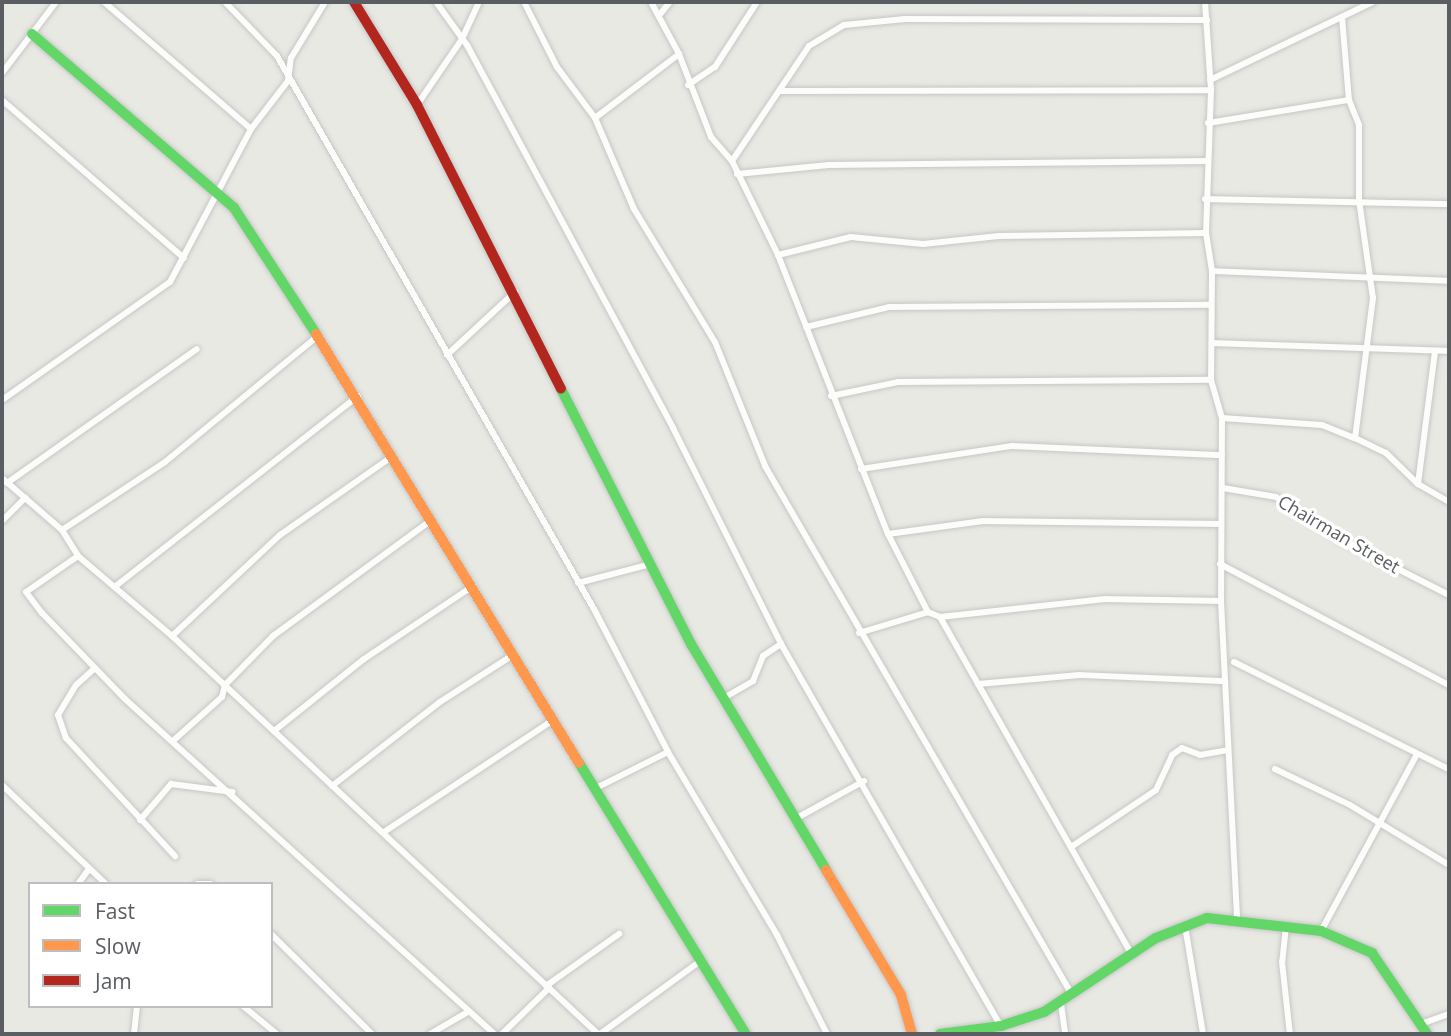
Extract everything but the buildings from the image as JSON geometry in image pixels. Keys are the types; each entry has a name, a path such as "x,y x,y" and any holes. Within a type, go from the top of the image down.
{"street":[{"path":"2,73 56,2"},
{"path":"104,2 251,129"},
{"path":"225,2 262,36 578,583 668,752 777,935 827,1034"},
{"path":"2,400 170,282 220,193 251,129 288,81 291,58 324,2"},
{"path":"354,2 417,105 515,291 651,564 722,699 901,995 912,1034"},
{"path":"436,2 462,39 673,428 781,644 864,781 1002,1026"},
{"path":"417,105 462,39 479,2"},
{"path":"524,2 557,67 595,118 634,209 730,373 765,466 859,633 1071,993"},
{"path":"651,2 661,13 679,54 688,85 711,136 732,161 778,255 831,396 888,534 928,612"},
{"path":"661,13 670,2"},
{"path":"688,85 715,67 757,2"},
{"path":"1205,2 1211,90 1205,199 1206,233 1212,271 1211,380 1222,418 1221,601 1237,920"},
{"path":"1210,80 1373,2"},
{"path":"1342,17 1349,100 1359,125 1359,200 1371,274 1369,346 1355,438"},
{"path":"732,161 808,46 844,24 905,19 1208,20"},
{"path":"32,34 220,193 358,396 390,458 473,586 746,1034"},
{"path":"595,118 679,54"},
{"path":"780,91 886,95 1211,90"},
{"path":"2,100 184,258"},
{"path":"1208,123 1349,100"},
{"path":"737,174 829,165 1207,161"},
{"path":"1205,199 1359,200 1449,204"},
{"path":"778,255 850,237 923,244 999,236 1206,233"},
{"path":"1212,271 1371,274 1449,281"},
{"path":"447,355 515,291"},
{"path":"806,327 889,307 1210,306"},
{"path":"62,530 165,462 319,335"},
{"path":"1213,343 1369,346 1449,351"},
{"path":"197,349 5,480 62,530 78,556 117,585 599,1034 702,960"},
{"path":"1418,484 1435,351"},
{"path":"831,396 898,382 1211,380"},
{"path":"117,585 358,396"},
{"path":"1222,418 1322,425 1386,453 1418,484 1449,502"},
{"path":"861,469 1012,446 1222,455"},
{"path":"172,636 280,535 390,458"},
{"name":"Chairman Street","path":"1223,488 1276,497 1343,541 1449,595"},
{"path":"2,521 25,498"},
{"path":"888,534 983,521 1220,524"},
{"path":"174,740 222,697 225,685 303,610 429,522"},
{"path":"78,556 26,592 95,668 232,792 466,1013 495,1034"},
{"path":"578,583 651,564"},
{"path":"1220,564 1449,685"},
{"path":"274,731 364,659 473,586"},
{"path":"859,633 928,612 940,617 1105,599 1221,601"},
{"path":"940,617 1131,953"},
{"path":"722,699 754,681 763,656 781,644"},
{"path":"332,786 440,702 514,654"},
{"path":"1234,662 1449,769"},
{"path":"95,668 76,685 58,715 79,755 175,856"},
{"path":"978,684 1080,675 1224,681"},
{"path":"384,832 553,720"},
{"path":"1071,847 1156,790 1172,755 1182,748 1200,755 1228,750"},
{"path":"596,789 668,752"},
{"path":"1321,931 1417,754"},
{"path":"1275,769 1379,822 1449,865"},
{"path":"793,819 864,781"},
{"path":"140,820 171,784 232,792"},
{"path":"2,785 104,882"},
{"path":"79,882 89,869"},
{"path":"940,1034 1002,1026 1061,1004 1071,993 1131,953 1185,922 1237,920 1321,931 1372,953 1427,1034"},
{"path":"1185,922 1203,1034"},
{"path":"1286,926 1282,962 1290,1034"},
{"path":"502,1034 547,987 619,934"},
{"path":"273,936 372,1034"},
{"path":"1061,1004 1065,1034"},
{"path":"134,1034 137,1008"},
{"path":"245,1008 277,1034"},
{"path":"430,1034 466,1013"},
{"path":"1420,1024 1449,1014"}],"traffic: fast":[{"path":"32,34 234,208 316,334"},
{"path":"561,389 691,644 826,870"},
{"path":"579,763 746,1034"},
{"path":"940,1034 1001,1026 1044,1012 1156,938 1207,918 1321,931 1372,953 1427,1034"}],"traffic: slow":[{"path":"316,334 579,763"},
{"path":"826,870 901,995 912,1034"}],"traffic: jam":[{"path":"354,2 417,105 561,389"}]}
